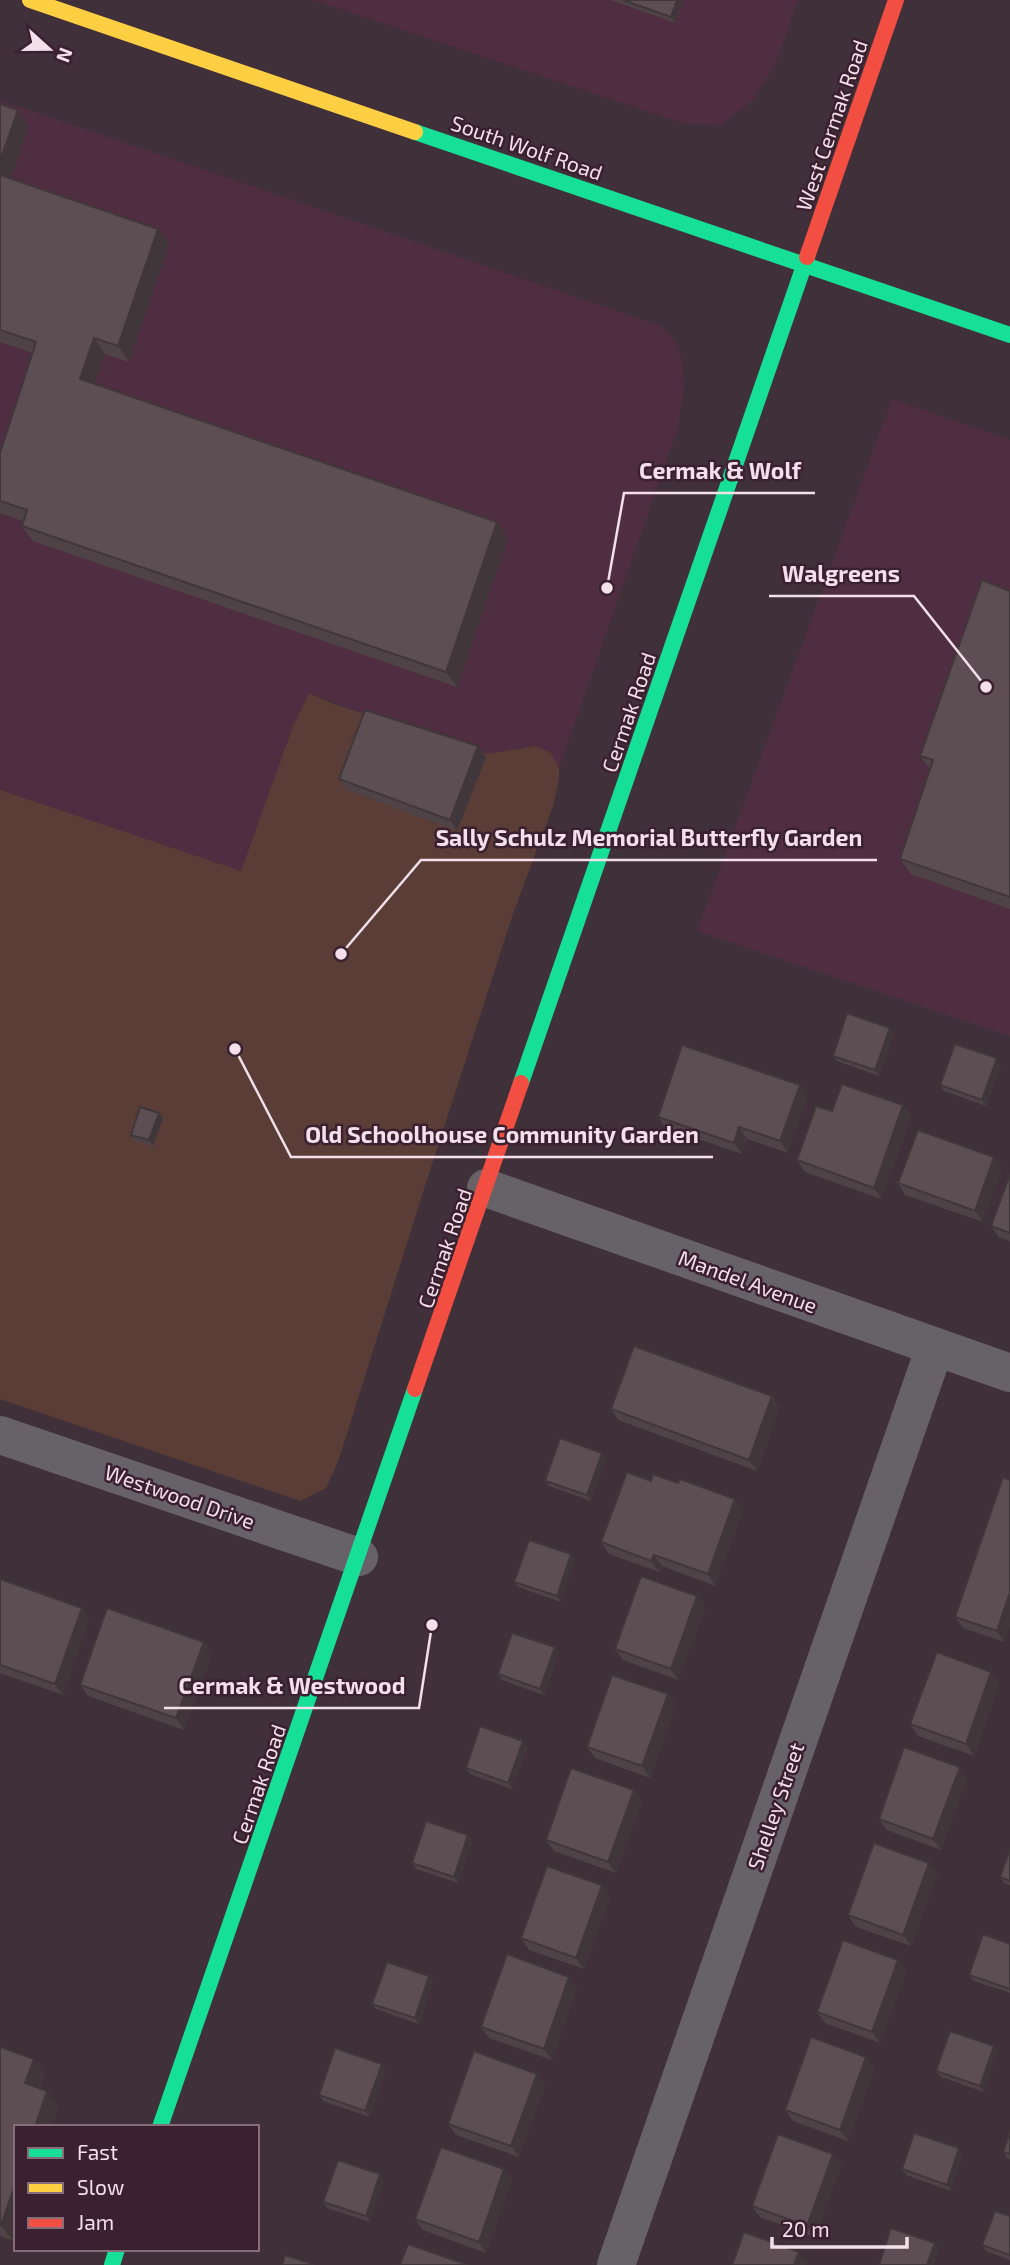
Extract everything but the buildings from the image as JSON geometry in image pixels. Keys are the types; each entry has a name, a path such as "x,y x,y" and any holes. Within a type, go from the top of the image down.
{"main road":[{"name":"South Wolf Road","path":"30,0 1010,335"},
{"name":"West Cermak Road","path":"805,263 896,0"},
{"name":"Cermak Road","path":"161,2125 805,263"}],"street":[{"name":"Mandel Avenue","path":"486,1188 1010,1373"},
{"name":"Shelley Street","path":"616,2265 935,1347"},
{"name":"Westwood Drive","path":"0,1435 359,1557"}],"shaded area":[{"path":"313,0 798,0 776,63 752,101 720,125 685,124"},
{"path":"0,100 658,325 671,335 682,358 684,387 678,428 559,768 555,759 528,745 497,755 482,753 371,717 309,693 293,726 241,872 0,790"},
{"path":"892,399 1010,440 1010,1036 697,931"},
{"path":"309,693 334,704 487,754 535,746 551,753 559,768 559,779 553,806 513,914 338,1462 326,1488 300,1501 0,1399 0,790 241,871 293,726"}],"traffic: fast":[{"path":"415,132 1010,335"},
{"path":"521,1083 807,257"},
{"path":"161,2125 415,1389"},
{"path":"112,2265 116,2251"}],"traffic: slow":[{"path":"30,0 415,132"}],"traffic: jam":[{"path":"807,257 896,0"},
{"path":"415,1389 521,1083"}],"place":[{"name":"Cermak & Wolf","path":"607,588"},
{"name":"Walgreens","path":"986,687"},
{"name":"Sally Schulz Memorial Butterfly Garden","path":"341,954"},
{"name":"Old Schoolhouse Community Garden","path":"235,1049"},
{"name":"Cermak & Westwood","path":"432,1625"}]}
